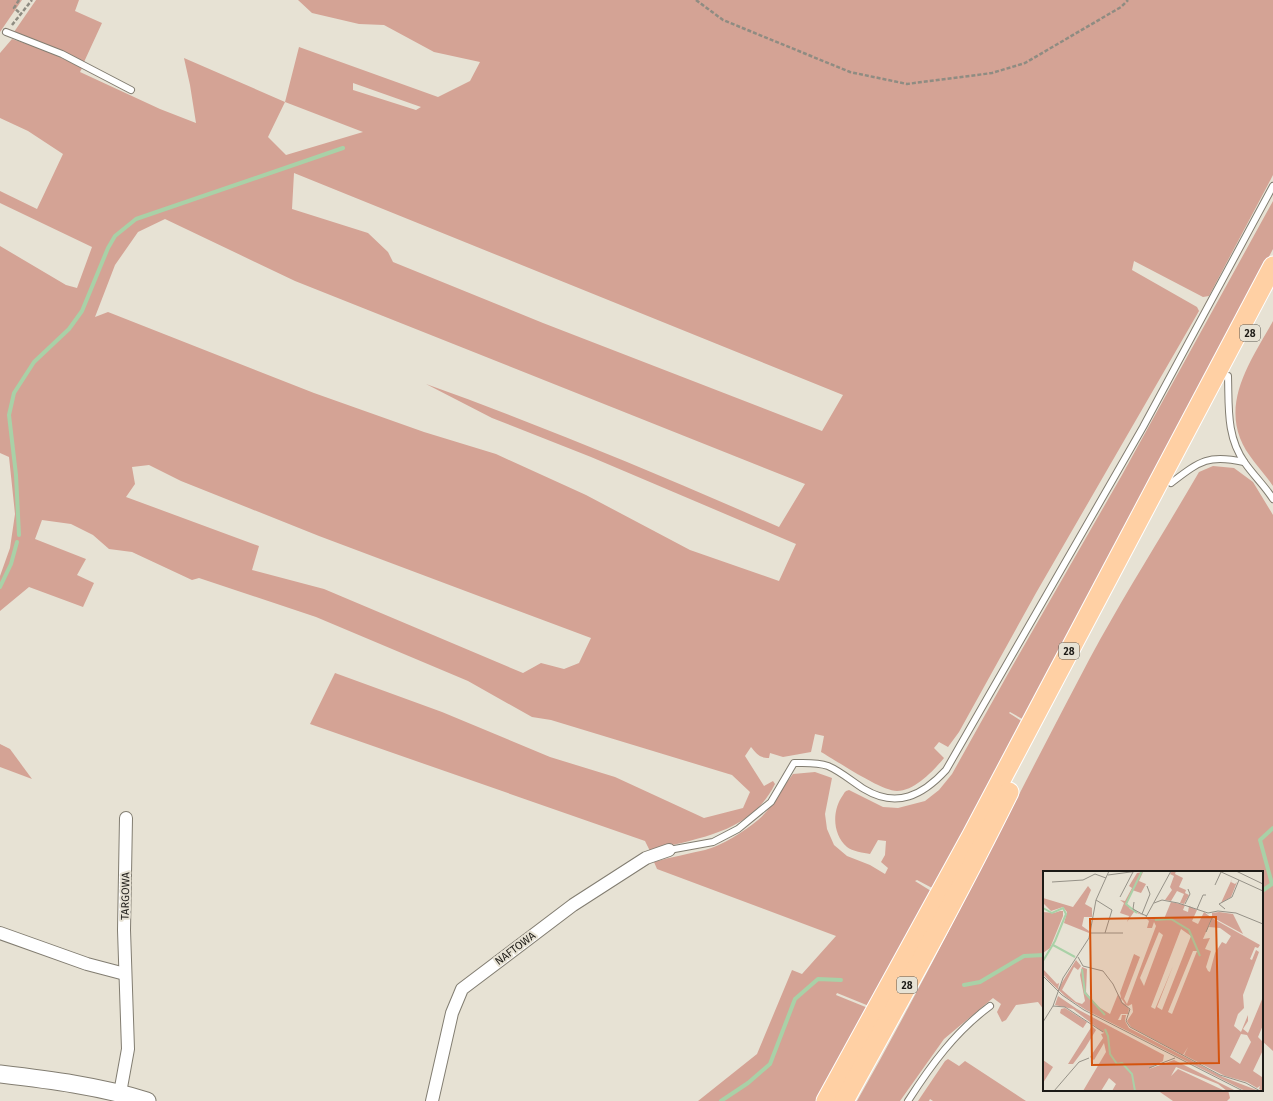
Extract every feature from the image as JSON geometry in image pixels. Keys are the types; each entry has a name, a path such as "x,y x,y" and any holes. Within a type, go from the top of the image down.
{"main road":[{"name":"28","path":"826,1101 972,835 1273,266"},
{"name":"28","path":"844,1101 889,1016 940,927 1038,736 1273,291"}],"street":[{"name":"TARGOWA","path":"120,1093 128,1049 128,997 125,974 126,818"},
{"name":"NAFTOWA","path":"432,1101 452,1013 462,989 573,905 646,858 668,850"},
{"path":"0,933 87,964 125,974"},
{"path":"0,1074 80,1084 147,1101"}],"lane":[{"path":"6,32 62,54 131,90"},
{"path":"668,850 714,842 738,829 771,802 794,763 812,763 828,766 866,791 882,797 898,799 916,795 932,785 946,770 1143,427 1273,186"},
{"path":"1228,376 1228,419 1234,440 1244,462 1260,480 1273,500"},
{"path":"1171,483 1201,461 1221,459 1244,462"},
{"path":"908,1101 948,1044 971,1020 990,1006"}],"path":[{"path":"19,0 14,8 21,14"},
{"path":"6,32 32,0"},
{"path":"696,0 723,20 850,72 907,84 992,73 1025,62 1120,7 1128,0"}],"shaded area":[{"path":"0,0 22,0 0,32"},
{"path":"36,0 79,0 75,11 102,23 84,62 14,32"},
{"path":"298,0 1273,0 1273,175 1209,296 1203,297 1134,261 1132,270 1197,307 1199,311 1036,593 959,732 948,747 939,742 934,748 944,758 924,779 911,788 897,791 890,790 859,775 821,752 824,736 815,734 811,752 783,757 770,753 769,758 766,758 758,755 751,747 745,756 764,786 773,781 775,784 764,801 752,814 721,831 650,851 645,841 310,724 335,673 442,712 550,757 615,777 704,818 743,808 750,792 732,775 551,720 532,717 468,681 316,617 199,578 192,580 132,552 109,549 93,535 71,524 42,520 35,539 86,559 77,575 94,583 83,607 29,587 0,611 0,576 10,548 15,514 9,457 0,453 0,246 66,285 77,288 92,247 0,203 0,191 37,209 63,154 28,131 0,118 0,53 12,39 45,50 82,68 80,72 160,109 196,123 184,58 285,102 299,47 438,97 470,81 480,62 434,52 384,25 359,24 312,13","holes":["353,83 421,107 416,110 353,90","285,102 363,132 286,155 268,137","294,173 843,395 822,431 543,323 393,262 388,252 368,233 292,209","165,219 295,281 805,484 779,527 604,452 426,384 492,418 591,457 796,544 779,581 690,550 586,495 496,454 424,432 314,393 108,312 95,317 115,265 138,232","149,465 181,481 319,536 591,638 579,663 564,669 541,663 523,673 324,589 252,570 259,546 126,497 135,484 132,467"]},
{"path":"1273,201 1273,249 1024,720 1010,712 1009,713 1023,722 934,889 917,880 915,881 931,891 869,1006 837,993 836,995 868,1008 817,1101 698,1101 757,1054 792,970 802,974 836,936 657,869 654,862 705,850 733,838 763,815 773,804 793,774 815,772 832,778 825,814 827,829 834,845 847,856 870,865 885,874 888,868 881,862 885,855 886,841 878,840 870,854 852,850 842,842 838,836 835,815 839,801 845,792 849,790 883,807 898,808 925,801 939,790 952,774 1122,475"},
{"path":"1273,321 1273,486 1250,457 1240,438 1236,422 1236,407 1238,392 1243,377"},
{"path":"1213,466 1234,468 1253,482 1273,515 1273,1051 1263,1042 1263,871 1043,871 1043,1009 1038,1002 1016,1005 1006,1020 1002,1022 997,1012 1001,1004 993,998 944,1039 900,1101 857,1101 917,991 1103,634 1199,472"},
{"path":"0,744 10,749 32,779 0,767"},
{"path":"948,1059 959,1066 965,1061 1026,1101 933,1101 930,1099 929,1101 918,1101 945,1061"},
{"path":"1158,1091 1228,1091 1230,1098 1227,1101 1173,1101"}],"waterway":[{"path":"19,535 16,475 9,415 14,393 34,362 69,329 82,311 108,248 115,236 136,219 343,148"},
{"path":"0,587 11,564 17,542"},
{"path":"1263,890 1272,884 1260,840 1273,828"},
{"path":"964,985 980,982 1024,956 1043,955"},
{"path":"721,1101 748,1083 770,1064 795,999 818,979 841,980"}]}
